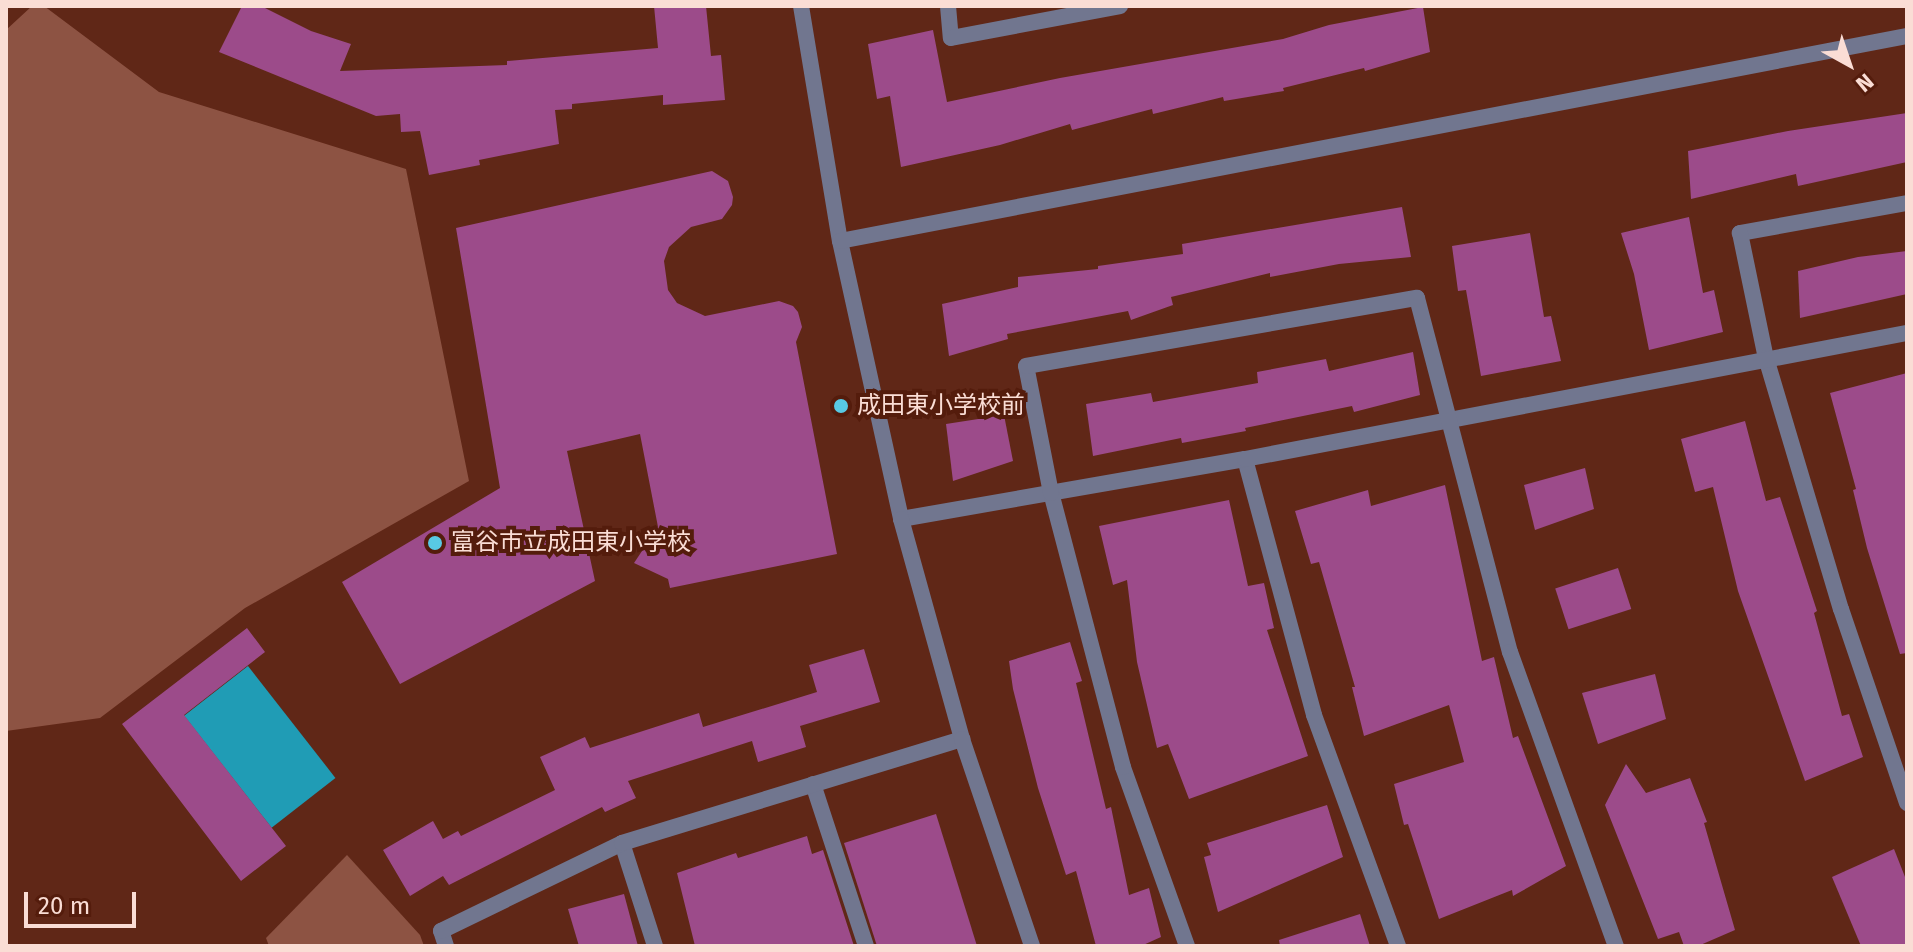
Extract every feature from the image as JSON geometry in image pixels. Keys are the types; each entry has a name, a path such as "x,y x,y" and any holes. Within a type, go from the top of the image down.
{"street":[{"path":"801,6 840,241 901,519 962,739 1032,946"},
{"path":"948,6 951,38 1120,6"},
{"path":"840,241 1907,36"},
{"path":"1907,203 1740,233 1766,358 1841,609 1907,803"},
{"path":"1187,946 1123,767 1051,493 1026,366 1417,298 1510,652 1616,946"},
{"path":"901,519 1245,459 1907,333"},
{"path":"1245,459 1314,715 1398,946"},
{"path":"446,946 441,931 622,843 962,739"},
{"path":"813,784 866,946"},
{"path":"622,843 655,946"}],"shaded area":[{"path":"32,6 44,6 159,92 406,169 469,481 245,608 100,718 6,731 6,30"},
{"path":"347,855 420,935 424,946 269,946 266,938"}],"water":[{"path":"248,666 335,778 272,828 184,716"}],"building":[{"path":"242,6 261,6 311,31 351,44 340,71 507,65 507,61 658,48 654,6 706,6 711,56 721,55 725,100 663,105 663,95 572,104 572,109 555,110 559,144 479,160 480,165 429,175 420,131 401,132 400,114 376,116 219,52"},
{"path":"1423,7 1430,52 1365,71 1364,68 1283,88 1284,91 1224,101 1223,97 1153,114 1152,109 1072,130 1070,124 1000,145 901,167 890,96 877,99 868,44 933,30 947,102 1060,78 1283,39 1329,25"},
{"path":"1907,113 1907,162 1798,186 1796,174 1691,199 1688,151 1788,131"},
{"path":"712,171 728,181 732,205 722,219 691,227 669,247 664,261 668,290 677,303 705,316 779,301 793,306 798,312 802,327 796,342 837,554 670,588 668,579 634,563 658,527 640,434 567,451 595,581 400,684 342,582 500,488 456,228"},
{"path":"1402,207 1411,257 1339,264 1270,277 1270,273 1171,297 1173,305 1131,320 1128,311 1007,334 1008,339 949,356 942,304 1018,287 1018,277 1098,269 1098,266 1183,254 1182,244"},
{"path":"1689,217 1703,293 1714,290 1723,332 1649,350 1634,274 1621,233"},
{"path":"1530,233 1544,317 1551,316 1561,361 1481,376 1466,290 1458,291 1452,246"},
{"path":"1907,251 1907,294 1800,318 1798,271 1858,257"},
{"path":"1413,352 1420,395 1354,412 1352,406 1245,428 1246,431 1182,443 1181,438 1093,456 1086,404 1151,393 1153,402 1258,383 1257,372 1326,359 1329,371"},
{"path":"1907,373 1907,653 1900,654 1867,548 1853,490 1856,489 1830,393"},
{"path":"1004,415 1013,461 953,481 946,424"},
{"path":"1745,421 1766,501 1780,497 1817,611 1814,613 1842,716 1849,714 1863,757 1805,781 1738,591 1713,487 1695,492 1681,439"},
{"path":"1585,468 1594,509 1535,530 1524,485"},
{"path":"1445,485 1482,661 1494,657 1513,738 1518,736 1566,866 1513,896 1512,890 1439,919 1408,824 1404,825 1394,784 1464,762 1449,705 1364,736 1352,687 1355,687 1319,562 1311,564 1295,511 1368,490 1371,506"},
{"path":"1229,500 1248,586 1264,583 1274,628 1267,630 1308,756 1189,799 1168,744 1157,748 1137,662 1127,580 1113,585 1099,526"},
{"path":"1618,568 1631,609 1569,629 1555,588"},
{"path":"247,628 265,652 184,715 286,846 241,881 122,724"},
{"path":"1070,642 1082,681 1076,683 1106,809 1111,807 1129,895 1149,888 1161,937 1141,946 1096,946 1076,871 1066,875 1038,788 1013,689 1009,661"},
{"path":"864,649 880,702 800,726 806,747 758,762 752,741 628,781 636,798 605,812 602,807 449,885 443,876 410,896 383,850 433,821 443,839 458,831 461,836 555,790 540,757 585,737 590,748 699,713 703,727 817,692 809,665"},
{"path":"1655,674 1666,719 1598,744 1582,693"},
{"path":"1626,764 1646,793 1690,778 1707,822 1704,823 1735,930 1698,946 1684,946 1679,932 1658,939 1605,805"},
{"path":"1327,805 1343,857 1218,912 1204,857 1211,855 1207,843"},
{"path":"936,814 977,946 877,946 844,843"},
{"path":"807,836 812,854 823,850 854,946 695,946 677,873 736,853 738,858"},
{"path":"1894,849 1907,882 1907,946 1861,946 1832,877"},
{"path":"624,894 638,946 579,946 568,909"},
{"path":"1360,914 1370,946 1280,946 1279,940"}],"place":[{"name":"成田東小学校前","path":"841,406"},
{"name":"富谷市立成田東小学校","path":"435,543"}]}
